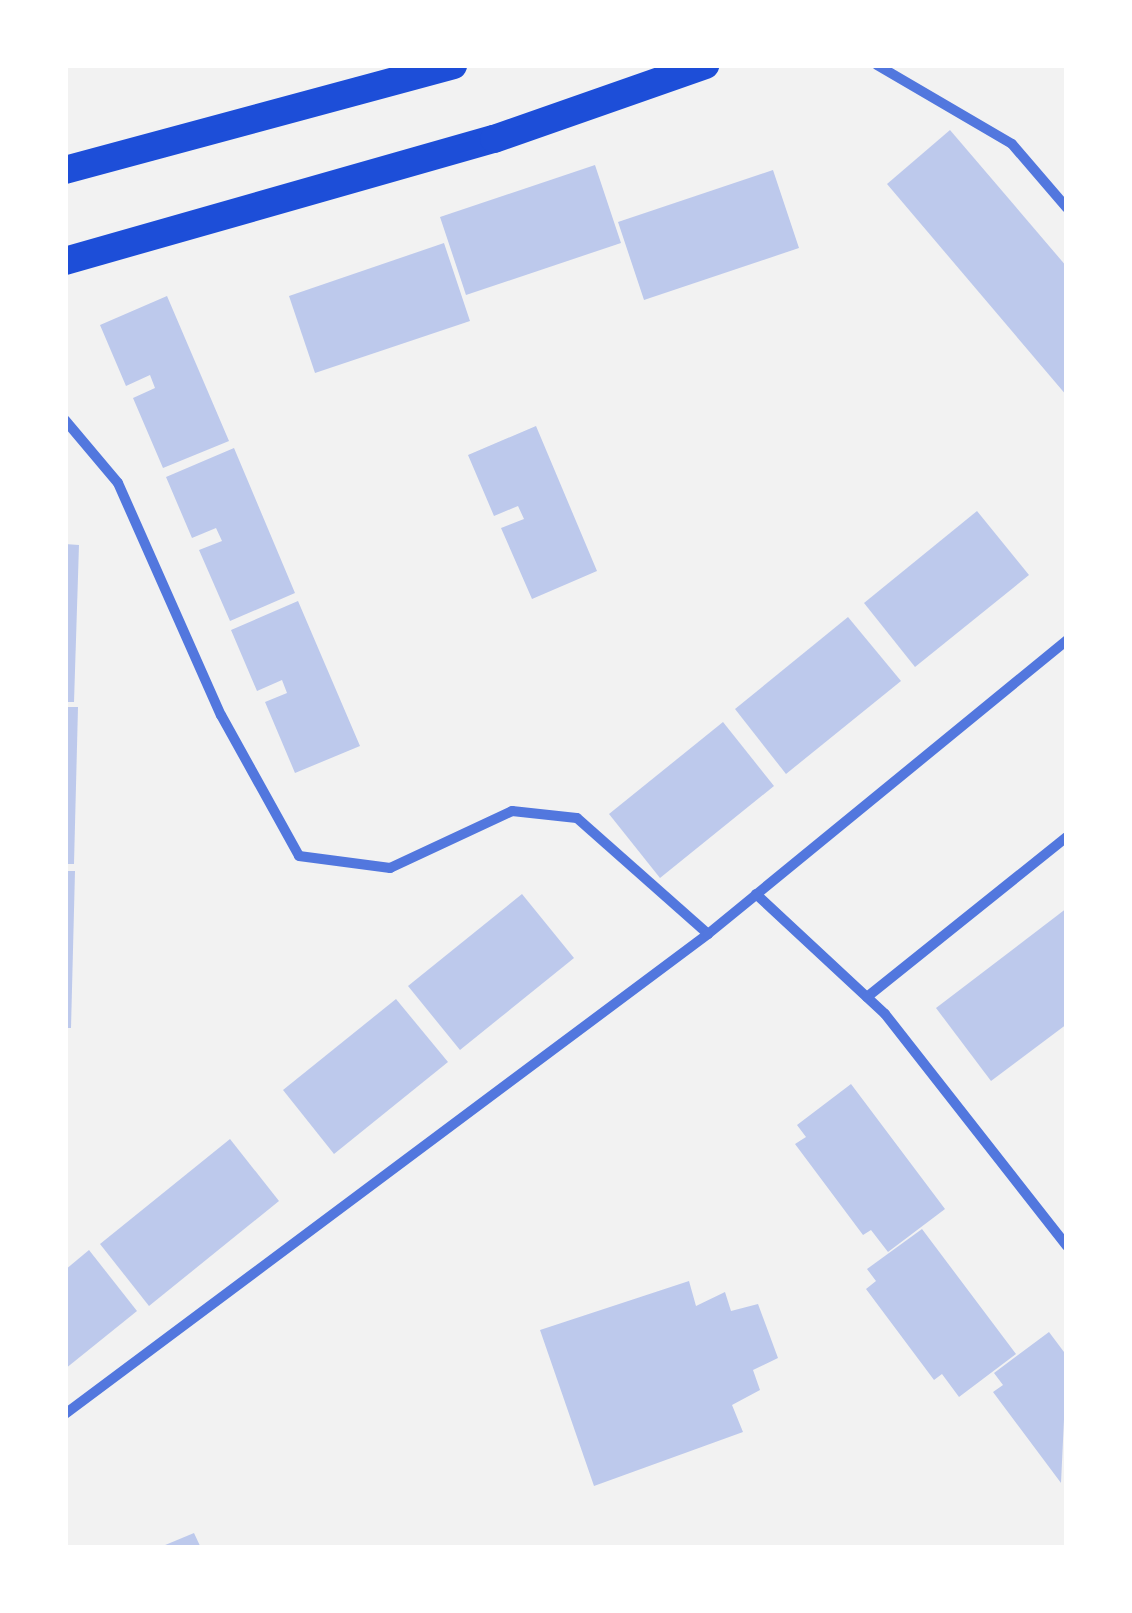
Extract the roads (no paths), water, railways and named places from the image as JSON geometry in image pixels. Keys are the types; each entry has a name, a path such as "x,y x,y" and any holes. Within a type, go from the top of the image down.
{"highway":[{"path":"65,170 453,65"},
{"path":"65,262 494,140 705,65"}],"street":[{"path":"878,65 1012,144 1067,208"},
{"path":"65,420 118,483 221,715 299,856 390,868 512,811 577,818 708,934"},
{"path":"65,1414 708,934 1067,640"},
{"path":"866,997 1067,837"},
{"path":"756,894 866,997 1067,1246"}]}
